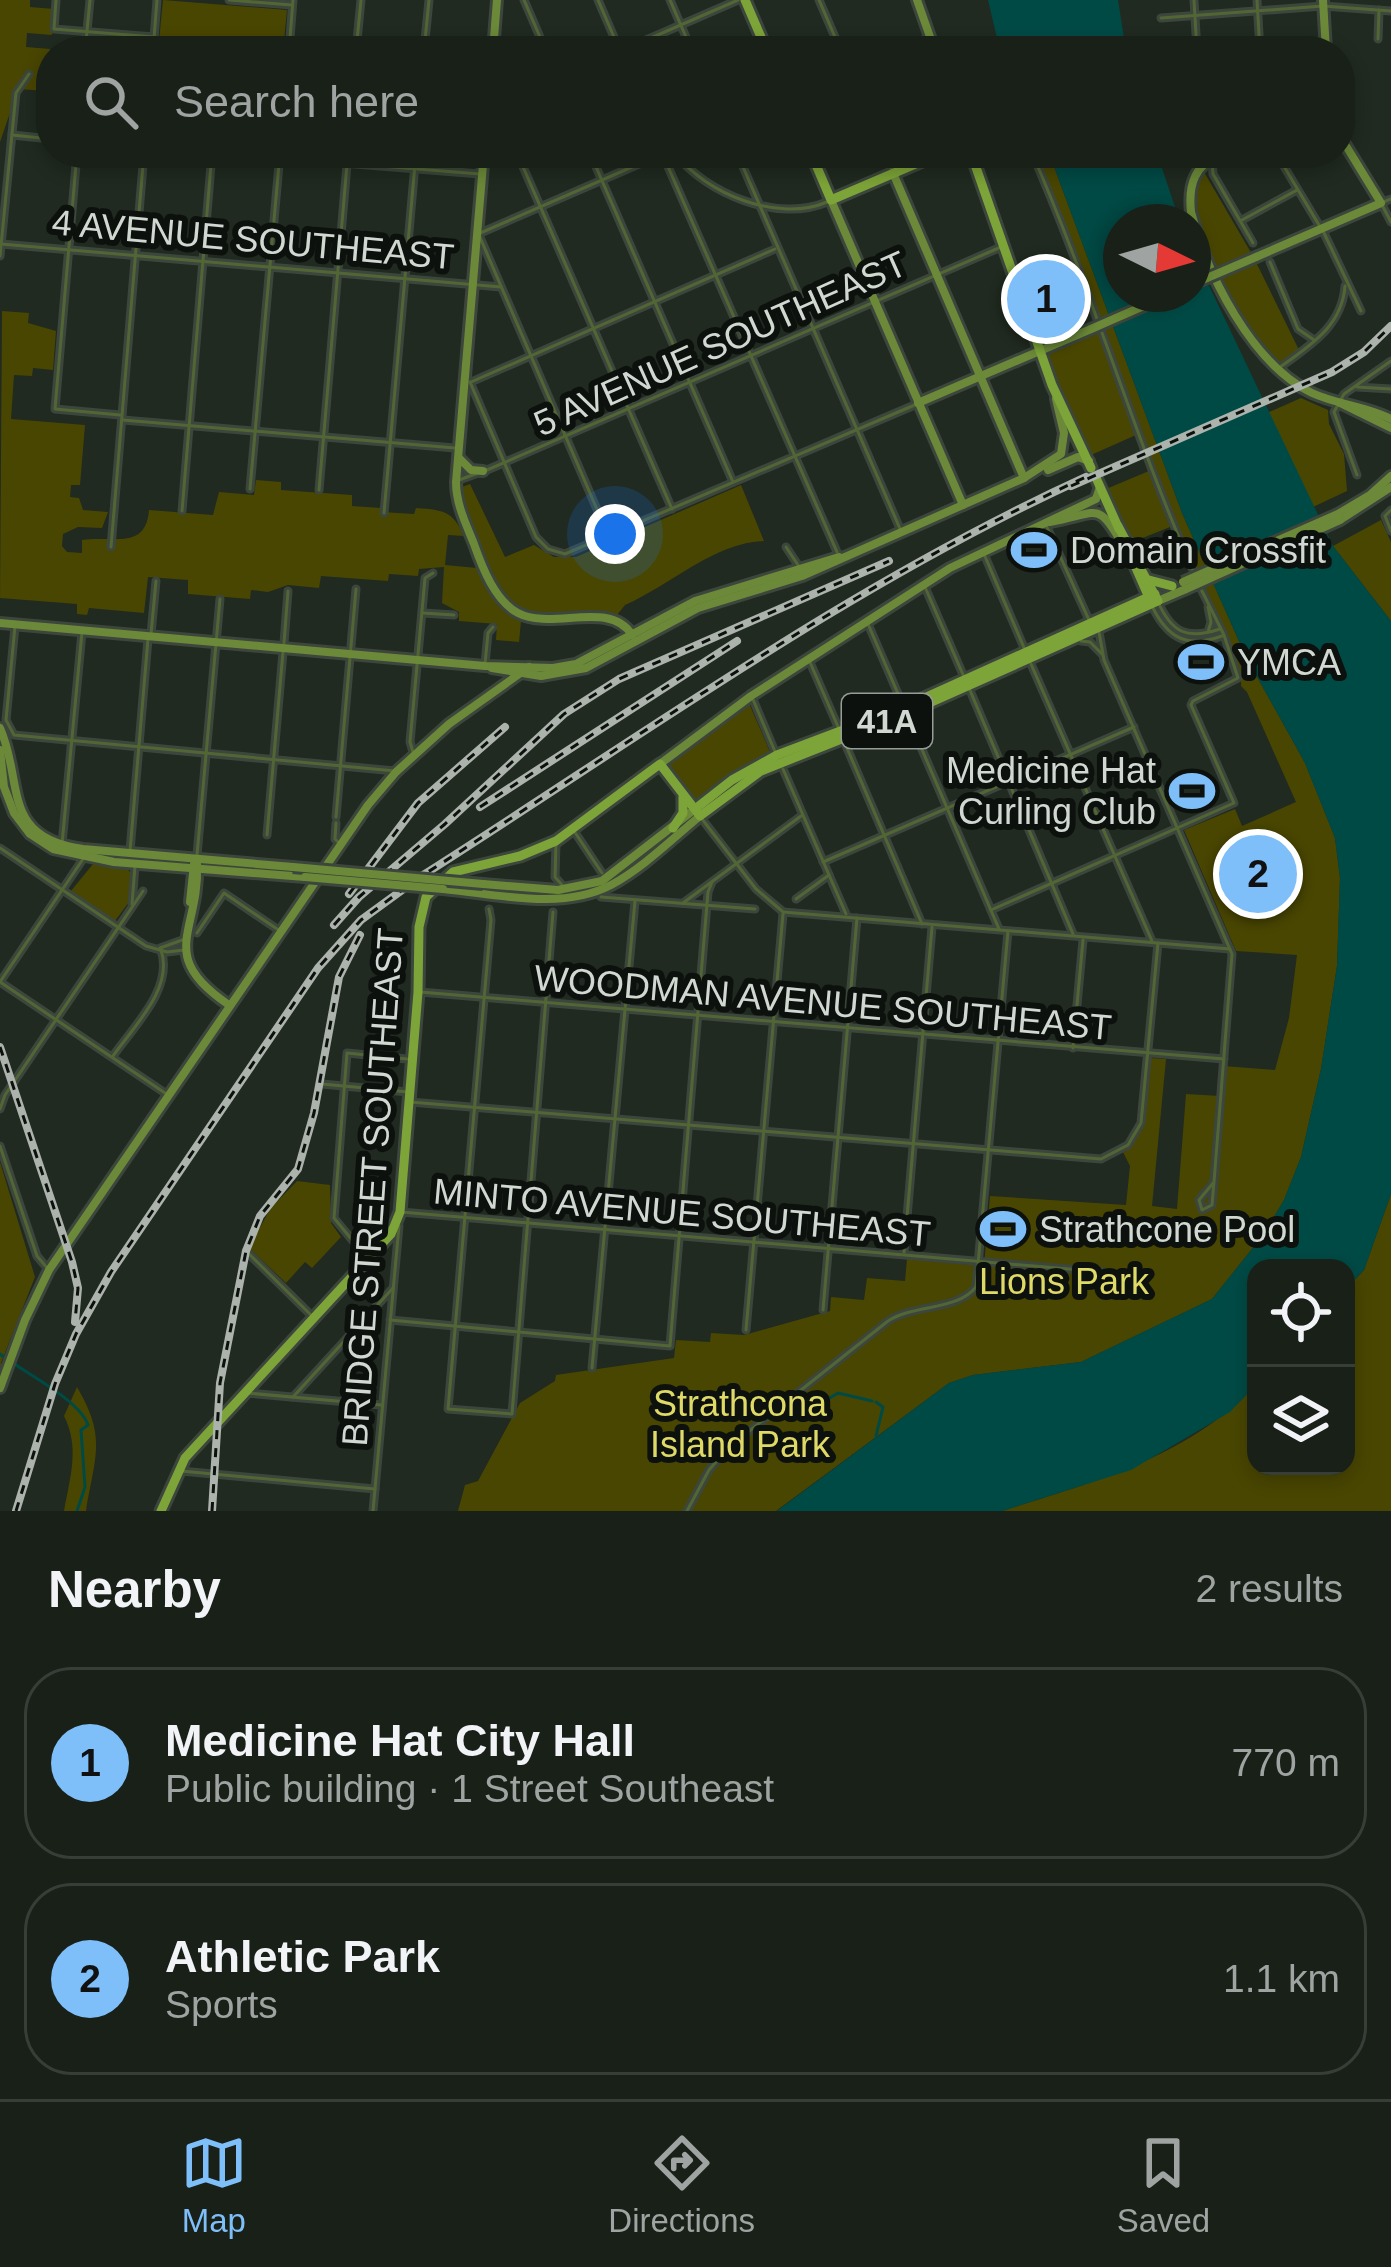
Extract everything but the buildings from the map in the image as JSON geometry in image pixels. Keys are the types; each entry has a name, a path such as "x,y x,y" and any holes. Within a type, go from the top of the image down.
{"main road":[{"path":"741,0 759,36"},
{"path":"817,168 831,200 905,168"},
{"path":"975,168 1052,385 1090,464"},
{"path":"1098,483 1147,577 1153,599"},
{"path":"1118,526 1153,599"},
{"path":"1147,577 1158,584 1180,585"},
{"name":"41A","path":"1028,656 1068,643 1091,623 1153,599"},
{"name":"41A","path":"698,813 732,780 1078,634 1105,627 1153,599"},
{"path":"556,841 660,764 698,813"},
{"path":"673,828 684,809 681,792"},
{"name":"BRIDGE STREET SOUTHEAST","path":"400,1212 423,903 446,876 556,841"},
{"path":"160,1511 185,1458 392,1234 400,1212"}],"street":[{"path":"56,0 54,29 141,36"},
{"path":"87,36 90,0"},
{"path":"154,36 158,0"},
{"path":"229,0 293,3 290,36"},
{"path":"357,36 361,0"},
{"path":"425,36 429,0"},
{"path":"494,36 497,0"},
{"path":"524,0 540,36"},
{"path":"598,0 614,36"},
{"path":"670,0 685,36"},
{"path":"657,36 741,0"},
{"path":"819,0 835,36"},
{"path":"917,0 930,36"},
{"path":"1194,0 1197,36"},
{"path":"1257,0 1259,36"},
{"path":"1161,18 1323,3 1391,11"},
{"path":"1323,3 1325,36"},
{"path":"1378,39 1379,10"},
{"path":"0,256 16,93 29,74"},
{"path":"10,135 36,138"},
{"path":"0,149 9,144"},
{"path":"1355,157 1386,201 1391,222"},
{"path":"76,168 55,409 390,442 458,452 471,470 483,471"},
{"path":"111,547 143,168"},
{"path":"182,511 211,168"},
{"path":"250,489 278,168"},
{"path":"319,490 347,168"},
{"path":"401,168 482,174"},
{"path":"483,168 457,501 482,565 513,610 538,619 613,619 625,625 634,638"},
{"path":"524,168 672,510"},
{"path":"597,168 733,484"},
{"path":"477,234 629,168"},
{"path":"669,168 839,557"},
{"path":"690,168 710,188 759,202 805,211 831,200 963,505"},
{"path":"744,168 901,531"},
{"path":"891,168 1024,478"},
{"path":"991,910 1234,803 1191,703 1239,676 1173,526 1071,242 1039,168"},
{"path":"1200,168 1190,205 1198,236 1235,316 1278,369 1302,387 1391,423"},
{"path":"1212,168 1253,243"},
{"path":"1278,369 1316,340 1339,313 1345,284 1322,228 1285,168"},
{"path":"384,513 414,169"},
{"path":"1196,172 1213,174"},
{"path":"1240,220 1298,189"},
{"path":"1211,276 1386,201"},
{"path":"477,234 609,537"},
{"name":"4 AVENUE SOUTHEAST","path":"1,244 501,287"},
{"name":"5 AVENUE SOUTHEAST","path":"456,482 1003,246"},
{"path":"467,384 779,248"},
{"path":"1270,262 1298,328 1316,340"},
{"path":"1345,284 1360,311"},
{"path":"467,384 536,537 548,549 565,554 1129,312"},
{"path":"1357,475 1335,423 1339,403 1391,361"},
{"path":"1024,478 1056,460 1064,448 1052,385"},
{"path":"1355,386 1391,389"},
{"path":"485,666 499,671 577,671 695,601 801,573 1078,457 1090,464"},
{"path":"1339,517 1391,476"},
{"path":"660,764 751,695 924,586 983,552 1096,500 1098,483"},
{"path":"1153,599 1339,517 1391,487"},
{"path":"1391,511 1385,517 1391,531"},
{"path":"1047,523 1084,512 1102,515 1129,556"},
{"path":"1047,523 1091,623"},
{"path":"786,547 801,573"},
{"path":"322,1084 538,1113 1092,1160 1117,1153 1142,1123 1156,943 983,552"},
{"path":"415,754 410,742 424,578 433,573"},
{"path":"130,853 155,581"},
{"path":"924,586 1074,937"},
{"path":"340,844 335,839 336,820 356,589"},
{"path":"267,835 288,591"},
{"path":"1203,594 1211,622 1207,634"},
{"path":"220,599 186,950 196,979 229,1005"},
{"path":"1153,599 1166,629 1183,641 1198,643 1223,632"},
{"path":"1153,599 1176,630 1190,636 1223,632"},
{"path":"1078,634 1083,610"},
{"path":"422,613 454,615"},
{"path":"867,622 1000,931"},
{"path":"0,623 525,671"},
{"path":"15,625 4,737 12,790 29,827 52,849 135,864 293,867 572,893 620,871 698,813"},
{"path":"1105,627 1097,638 1102,655 1231,950 1214,1182"},
{"path":"485,666 488,634 493,628"},
{"path":"62,845 82,630"},
{"path":"1068,643 1090,641 1102,655"},
{"path":"809,659 922,924"},
{"path":"498,688 503,680 499,671"},
{"path":"0,1388 49,1270 340,844 415,754 525,671"},
{"path":"751,695 847,917"},
{"path":"823,862 1134,727"},
{"path":"4,737 396,772"},
{"path":"29,827 62,845 232,872 443,889 572,893 614,884 698,813"},
{"path":"698,813 762,896 783,912 1231,950"},
{"path":"683,903 802,815"},
{"path":"572,830 602,873"},
{"path":"556,841 555,878 572,893"},
{"path":"0,848 146,946 167,952 186,950"},
{"path":"84,857 0,982 168,1095"},
{"path":"132,909 135,864"},
{"path":"167,866 182,873 193,888"},
{"path":"193,888 208,877 232,872"},
{"path":"796,899 829,875"},
{"path":"391,1320 670,1346 712,883"},
{"path":"0,1109 143,892"},
{"path":"196,933 224,892 280,931"},
{"path":"601,897 755,910"},
{"path":"592,1368 635,901"},
{"path":"489,910 448,1409 512,1414 553,912"},
{"path":"746,1330 783,912"},
{"path":"824,1310 857,918"},
{"path":"980,929 996,920"},
{"path":"903,1255 933,925"},
{"path":"687,1511 709,1470 736,1441 894,1317 968,1296 979,1282 1008,931"},
{"path":"160,948 186,938"},
{"path":"1073,1048 1083,938"},
{"path":"112,1058 161,985 165,962 160,948"},
{"path":"206,1040 218,1012 208,991"},
{"name":"WOODMAN AVENUE SOUTHEAST","path":"418,992 1224,1059"},
{"path":"369,1259 334,1218 347,1053 412,1059"},
{"path":"0,1146 37,1256 49,1270"},
{"name":"MINTO AVENUE SOUTHEAST","path":"400,1212 1104,1272"},
{"name":"BRIDGE STREET SOUTHEAST","path":"374,1511 400,1212"},
{"path":"246,1251 314,1318"},
{"path":"293,1397 393,1288"},
{"path":"245,1393 383,1406"},
{"path":"179,1471 376,1489"}],"green space":[{"path":"0,0 30,0 30,7 54,9 52,35 27,33 26,47 36,48 36,90 18,89 0,142"},
{"path":"163,0 287,10 284,36 159,36"},
{"path":"1041,168 1055,168 1103,299 1103,312 1108,312 1182,513 1246,657 1305,763 1335,838 1340,878 1337,966 1321,1069 1301,1157 1284,1200 1264,1234 1212,1299 1081,1362 973,1375 949,1383 776,1511 458,1511 465,1485 478,1481 520,1403 555,1381 556,1375 674,1358 676,1340 710,1342 711,1333 744,1335 830,1311 831,1297 864,1300 867,1278 905,1281 907,1259 984,1266 990,1196 1126,1205 1130,1166 1123,1152 1142,1130 1150,1058 1166,1059 1152,1206 1177,1209 1186,1094 1220,1096 1223,1066 1275,1070 1289,1018 1297,955 1236,951 1184,830 1235,809 1242,826 1296,802 1241,686 1231,647 1174,524"},
{"path":"1204,172 1253,256 1299,350 1281,364 1250,326 1217,272 1211,258 1211,204 1198,204"},
{"path":"2,311 29,313 28,323 56,331 53,370 33,368 32,376 14,375 11,419 85,425 80,485 71,485 70,497 79,498 83,510 108,512 102,528 78,527 63,534 67,552 82,553 82,540 134,536 146,523 149,510 213,515 219,492 254,495 256,480 281,482 281,490 352,495 352,506 381,508 382,512 440,511 456,521 464,536 448,535 445,565 477,568 504,609 521,621 519,642 496,640 497,624 459,621 459,612 442,603 444,567 419,569 418,576 389,574 388,581 321,576 319,588 288,585 268,592 251,590 250,599 188,594 188,580 148,577 144,613 89,608 87,615 77,614 77,604 0,598"},
{"path":"1099,331 1136,435 1091,455 1046,355"},
{"path":"1301,398 1328,410 1329,424 1344,454 1347,491 1313,507 1267,413"},
{"path":"1149,471 1170,527 1130,543 1106,489"},
{"path":"470,484 505,557 534,545 554,557 576,557 741,485 764,541 710,557 625,605 617,615 532,615 510,604 490,577 461,495 462,487"},
{"path":"1381,520 1391,542 1391,621 1333,546"},
{"path":"748,701 771,754 699,801 692,800 665,765"},
{"path":"93,864 126,868 131,873 129,902 115,921 71,891"},
{"path":"0,1162 35,1277 1,1363 0,1377"},
{"path":"297,1181 330,1185 331,1223 341,1237 312,1268 305,1262 286,1283 249,1248 270,1209"},
{"path":"1391,1194 1391,1511 1002,1511 1105,1477 1170,1449 1247,1393 1247,1475 1355,1475 1355,1280 1364,1270"},
{"path":"77,1387 92,1420 95,1461 86,1511 64,1511 73,1451 64,1416"}],"water":[{"path":"988,0 1118,0 1124,36 996,36"},
{"path":"1055,168 1162,168 1174,204 1103,204 1103,299"},
{"path":"1211,290 1333,546 1391,621 1391,1194 1364,1270 1355,1280 1355,1259 1247,1259 1247,1394 1230,1412 1131,1470 1002,1511 777,1511 949,1383 973,1375 1081,1362 1212,1299 1264,1234 1284,1200 1301,1157 1321,1069 1337,966 1340,878 1335,838 1305,763 1246,657 1182,513 1108,312 1211,312"}],"waterway":[{"path":"0,1354 63,1396 88,1425 81,1430 85,1487 77,1511"},
{"path":"823,1402 838,1393 872,1401"},
{"path":"876,1402 883,1407 876,1436"}],"railway":[{"path":"1071,486 1332,372 1364,352 1391,326"},
{"path":"16,1511 55,1384 111,1272 318,968 361,920 420,877 829,614 998,519 1086,477"},
{"path":"334,925 359,897 564,714 619,679 889,561"},
{"path":"480,807 737,641"},
{"path":"349,894 418,803 505,727"},
{"path":"212,1511 220,1383 246,1251 260,1216 298,1169 314,1113 339,977 360,935"},
{"path":"0,1047 72,1262 78,1288 75,1322"}],"place":[{"name":"Medicine Hat City Hall","path":"1046,299"},
{"name":"Domain Crossfit","path":"1034,550"},
{"name":"YMCA","path":"1201,662"},
{"name":"Medicine Hat Curling Club","path":"1192,791"},
{"name":"Athletic Park","path":"1258,874"},
{"name":"Strathcone Pool","path":"1003,1229"}],"park label":[{"name":"Lions Park","path":"1064,1281"},
{"name":"Strathcona Island Park","path":"740,1424"}]}
